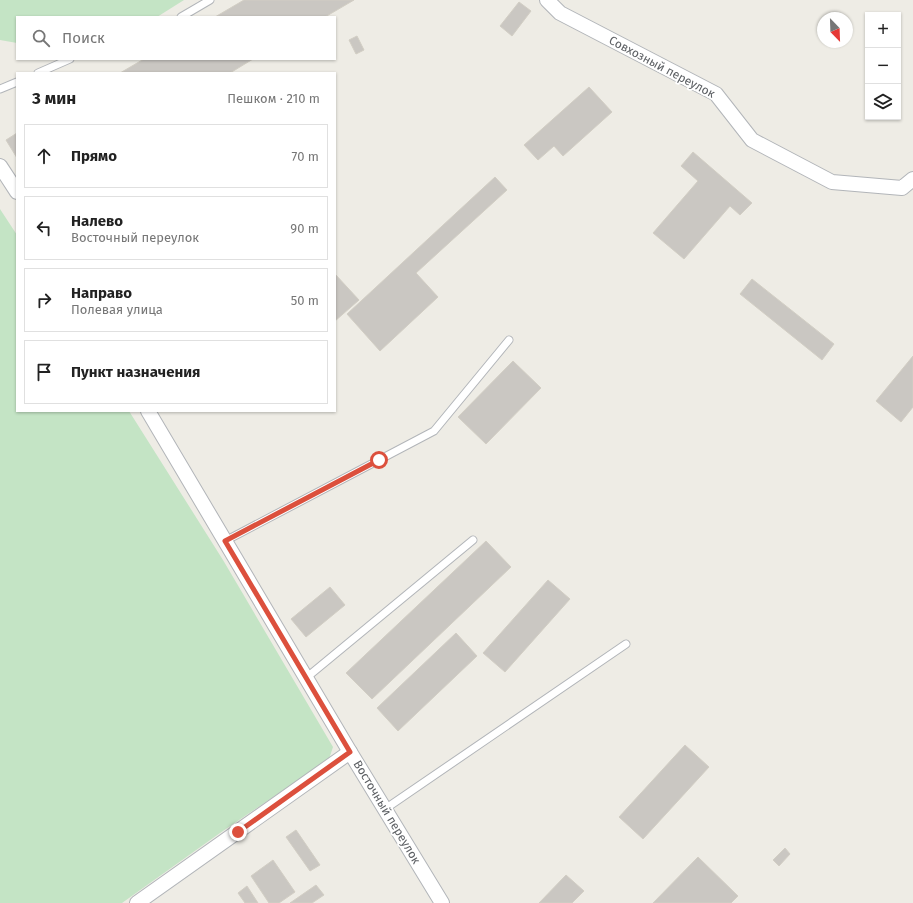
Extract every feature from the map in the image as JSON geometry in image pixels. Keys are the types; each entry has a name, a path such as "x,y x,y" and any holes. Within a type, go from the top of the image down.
{"street":[{"name":"Совхозный переулок","path":"546,0 560,13 716,94 752,140 798,165 832,182 908,183"},
{"path":"0,166 16,190"},
{"name":"Восточный переулок","path":"149,412 350,752 442,903"},
{"path":"137,903 350,752"}],"lane":[{"path":"183,16 210,0"},
{"path":"40,72 68,60"},
{"path":"0,90 16,82"},
{"path":"225,541 434,431 509,340"},
{"path":"306,678 473,540"},
{"path":"385,809 626,644"}],"green space":[{"path":"0,0 184,0 159,16 16,16 16,43 0,40"},
{"path":"0,209 16,233 16,412 130,412 223,560 333,747 329,759 220,833 122,903 0,903"}],"building":[{"path":"244,0 354,0 327,16 217,16"},
{"path":"519,2 531,11 512,36 500,26"},
{"path":"357,36 364,50 356,54 349,40"},
{"path":"142,60 251,60 232,72 122,72"},
{"path":"589,87 612,112 563,156 554,146 538,160 524,145"},
{"path":"16,134 16,156 6,140"},
{"path":"693,152 752,203 740,215 730,206 684,259 653,233 698,181 681,166"},
{"path":"495,177 507,190 416,273 438,297 380,351 347,314"},
{"path":"336,275 359,300 336,320"},
{"path":"752,279 834,344 822,360 740,294"},
{"path":"913,356 913,407 901,422 876,401"},
{"path":"513,361 541,388 486,444 458,417"},
{"path":"486,541 511,567 372,699 346,673"},
{"path":"548,580 570,599 505,672 483,653"},
{"path":"330,587 345,605 306,637 291,619"},
{"path":"456,633 477,656 398,731 377,708"},
{"path":"685,745 709,767 643,839 619,817"},
{"path":"296,830 320,865 310,871 286,837"},
{"path":"785,848 790,854 779,866 773,860"},
{"path":"698,857 738,896 731,903 653,903"},
{"path":"273,860 295,892 279,903 269,903 251,876"},
{"path":"566,875 584,891 572,903 539,903"},
{"path":"316,885 324,895 312,903 290,903"},
{"path":"247,886 258,903 245,903 238,893"}],"route":[{"path":"238,832 350,752 225,541 379,460"}]}
